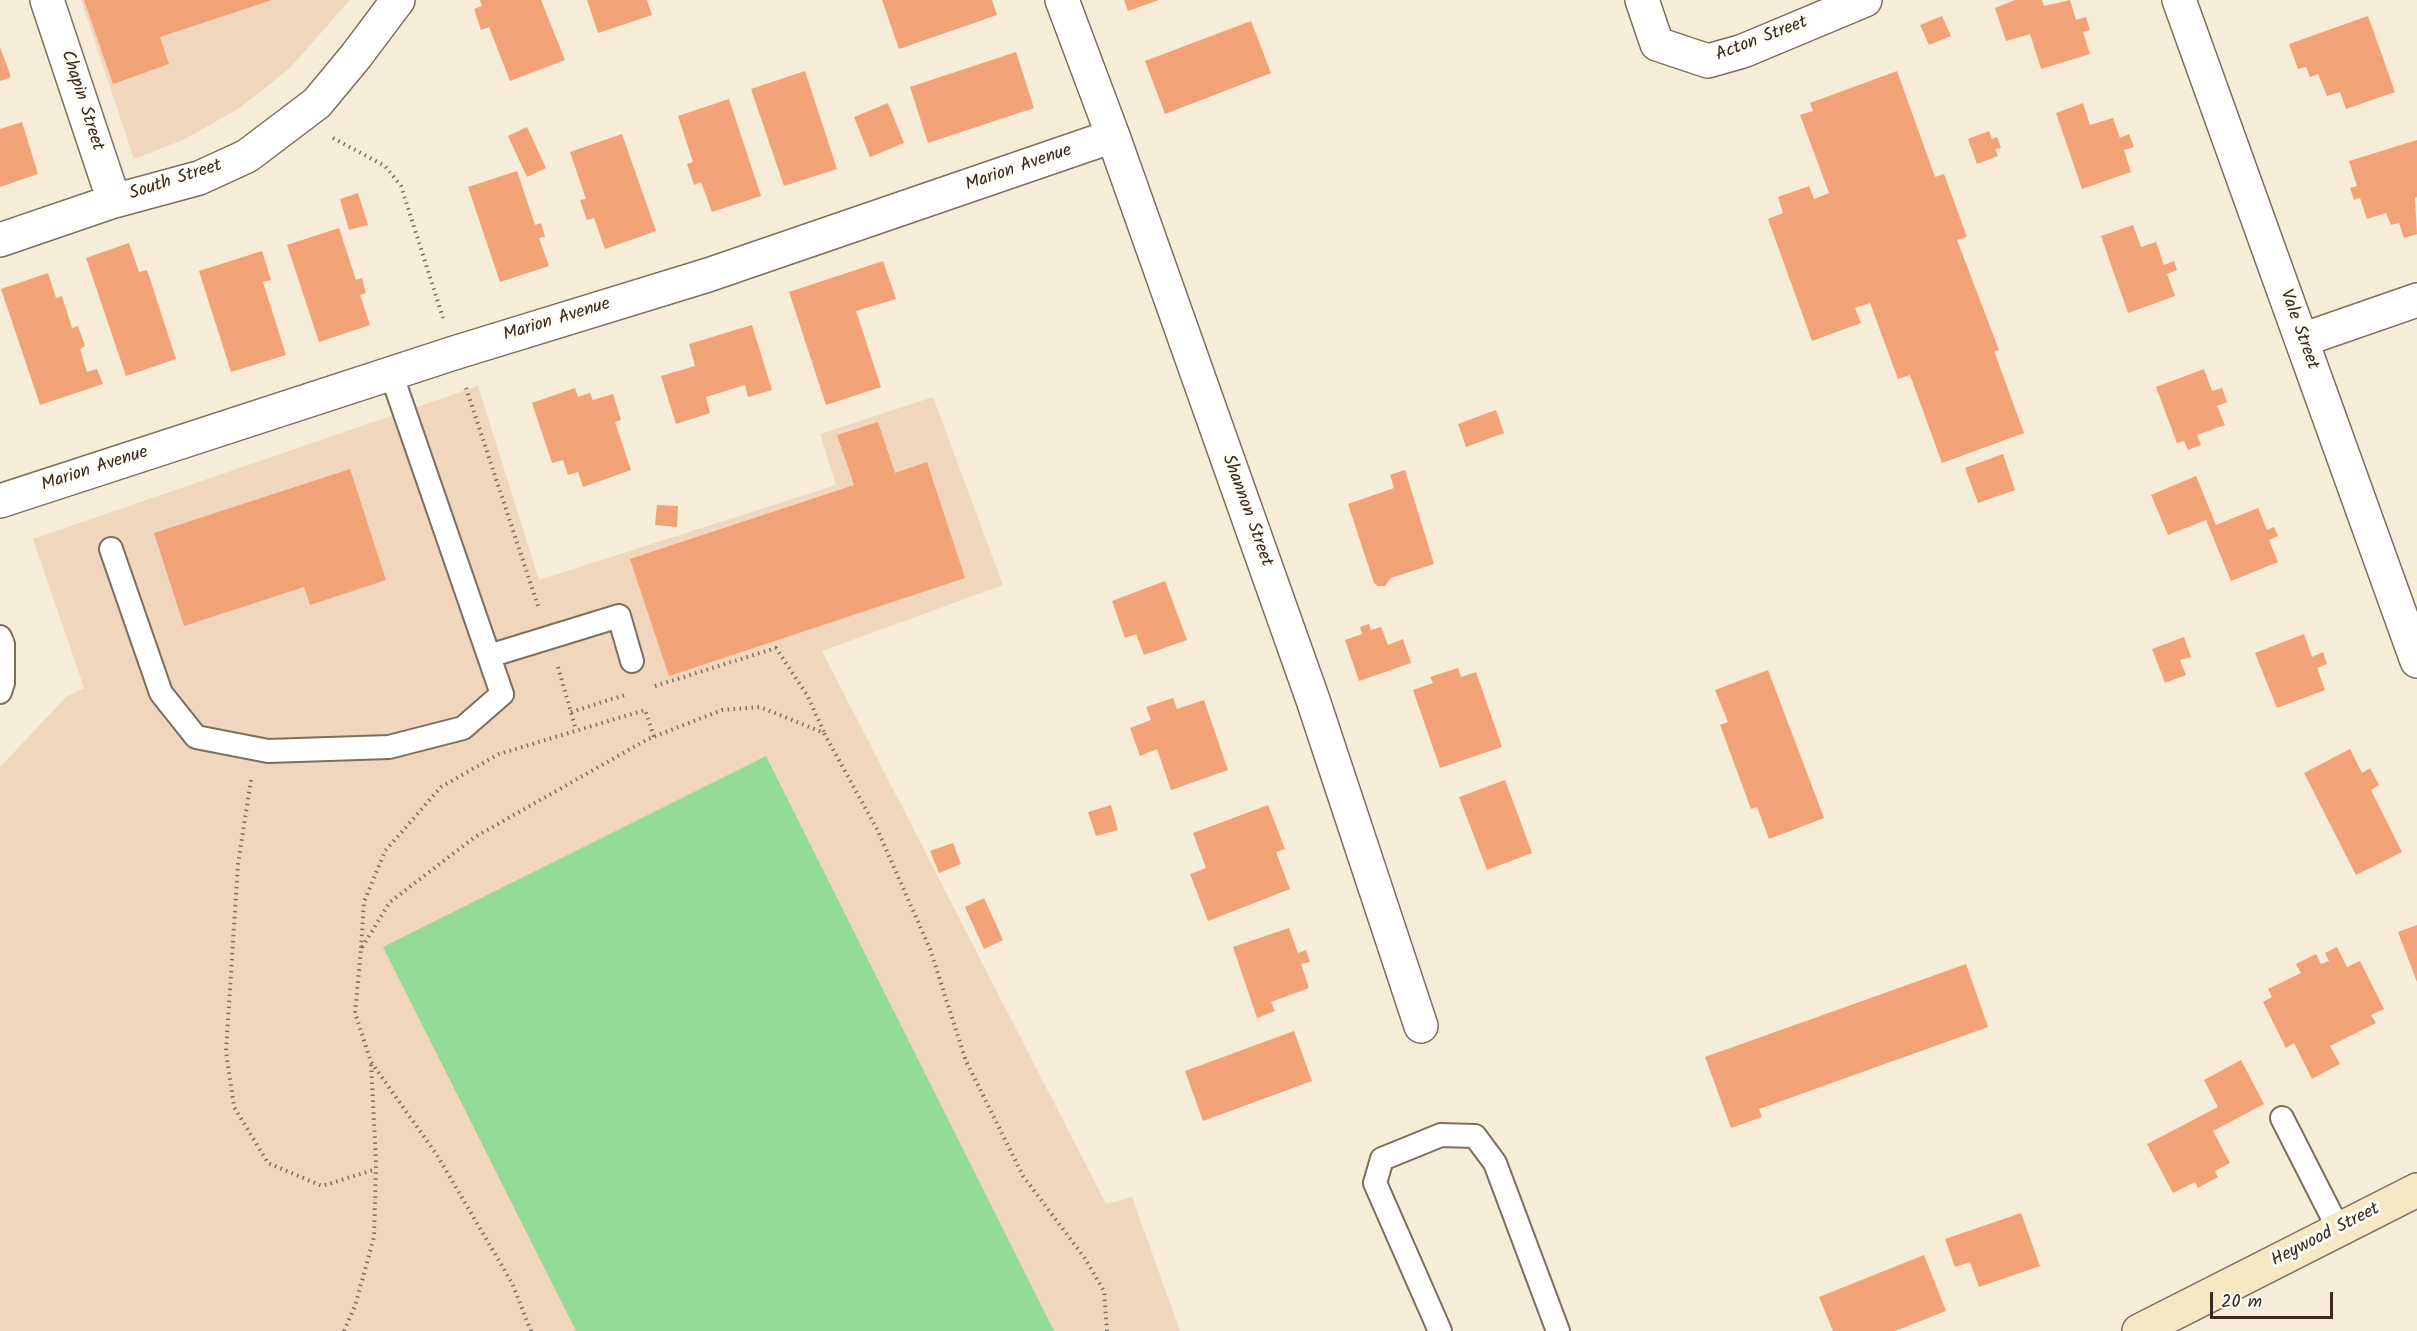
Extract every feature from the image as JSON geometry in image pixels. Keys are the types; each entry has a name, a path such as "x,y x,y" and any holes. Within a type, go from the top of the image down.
{"street":[{"name":"Chapin Street","path":"47,0 114,201"},
{"name":"South Street","path":"0,240 114,201 199,178 247,156 316,103 356,56 398,0"},
{"name":"Shannon Street","path":"1062,0 1113,136 1313,700 1421,1026"},
{"name":"Acton Street","path":"1642,0 1658,45 1708,61 1743,51 1828,7 1865,0"},
{"name":"Vale Street","path":"2179,0 2417,661"},
{"name":"Marion Avenue","path":"0,501 391,374 708,275 1113,136"},
{"path":"2302,340 2417,300"},
{"name":"Heywood Street","path":"2139,1331 2416,1192"}],"lane":[{"path":"111,549 161,693 196,737 268,751 389,747 463,728 502,694 391,374"},
{"path":"489,656 619,616 632,660"},
{"path":"0,637 3,644 3,683 0,692"},
{"path":"2282,1118 2339,1230"},
{"path":"1440,1331 1375,1183 1382,1159 1441,1135 1475,1136 1495,1163 1558,1331"}],"path":[{"path":"330,136 385,166 401,186 447,327"},
{"path":"465,387 535,595"},
{"path":"653,686 776,648 807,695 824,733 878,831 930,949 971,1072 1023,1176 1084,1257 1104,1291 1107,1331"},
{"path":"561,677 576,730"},
{"path":"571,712 632,693"},
{"path":"361,949 390,902 475,837 654,737 722,710 760,707 824,733"},
{"path":"344,1331 355,1306 374,1237 376,1169 371,1062 355,1013 364,902 385,851 441,787 499,754 645,710 654,737"},
{"path":"258,749 238,864 226,1052 234,1107 268,1163 322,1186 376,1169"},
{"path":"371,1062 437,1155 512,1283 531,1331"}],"shaded area":[{"path":"81,0 350,0 289,69 238,109 183,140 134,159"},
{"path":"478,386 539,580 836,485 820,434 933,397 1003,585 822,651 1106,1204 1132,1197 1180,1331 0,1331 0,767 66,697 84,688 33,539"}],"green space":[{"path":"766,756 1054,1331 576,1331 383,947"}],"building":[{"path":"84,0 272,0 160,37 169,64 113,84"},
{"path":"480,0 541,0 565,60 510,81 489,27 481,30 474,9 482,6"},
{"path":"587,0 647,0 652,15 598,33"},
{"path":"882,0 992,0 997,15 899,49"},
{"path":"1124,0 1159,0 1128,11"},
{"path":"2015,0 2042,0 2044,6 2070,0 2076,20 2086,17 2090,30 2083,32 2090,54 2041,69 2030,34 2006,41 1995,8"},
{"path":"1942,16 1951,36 1929,45 1920,25"},
{"path":"2368,16 2395,92 2346,109 2340,92 2327,96 2318,74 2310,77 2306,67 2298,69 2289,44"},
{"path":"1251,21 1271,73 1165,114 1145,61"},
{"path":"0,47 11,77 0,81"},
{"path":"1016,52 1034,108 928,143 910,87"},
{"path":"805,71 837,169 784,186 751,89"},
{"path":"1897,71 1935,177 1944,174 1967,237 1957,240 1999,350 1994,351 2024,433 1942,463 1910,375 1898,379 1870,303 1855,308 1861,323 1812,341 1768,219 1783,213 1778,197 1809,186 1814,199 1829,193 1800,115 1813,111 1810,103"},
{"path":"729,99 761,196 712,212 701,182 694,185 687,164 693,162 678,116"},
{"path":"888,103 904,143 870,157 854,117"},
{"path":"2083,103 2090,125 2113,118 2120,138 2129,134 2134,147 2124,150 2131,172 2082,189 2056,113"},
{"path":"22,122 38,174 0,187 0,129"},
{"path":"527,127 546,168 527,177 508,136"},
{"path":"1989,131 1992,139 1997,137 2001,148 1995,149 1998,156 1977,164 1968,139"},
{"path":"622,134 656,231 605,249 594,218 587,220 580,200 586,199 570,152"},
{"path":"2417,140 2417,197 2415,198 2417,234 2404,238 2399,223 2391,225 2386,213 2367,219 2360,198 2354,200 2350,188 2357,186 2349,161"},
{"path":"517,171 535,225 541,223 545,237 539,238 549,266 500,282 468,187"},
{"path":"358,193 368,225 349,230 340,199"},
{"path":"2133,225 2141,247 2156,242 2164,265 2174,261 2177,270 2167,274 2175,296 2128,313 2101,236"},
{"path":"339,228 356,280 362,278 366,293 360,295 370,325 319,342 287,245"},
{"path":"129,243 139,272 147,270 176,359 126,376 86,258"},
{"path":"262,251 271,280 263,282 286,355 231,372 199,271"},
{"path":"883,261 896,299 856,311 881,387 826,405 789,292"},
{"path":"48,273 56,298 62,296 72,328 78,326 85,346 80,349 87,372 97,369 103,384 40,405 1,289"},
{"path":"752,325 772,390 748,397 745,385 706,397 710,413 676,424 661,376 695,366 689,344"},
{"path":"2204,369 2212,391 2222,388 2227,402 2217,406 2225,425 2197,435 2201,445 2188,450 2184,441 2177,443 2156,387"},
{"path":"575,388 578,397 590,393 593,400 613,394 621,420 615,422 631,470 583,487 578,472 568,475 563,460 552,463 532,403"},
{"path":"1496,410 1504,433 1466,447 1458,424"},
{"path":"878,422 895,473 927,462 965,578 669,676 630,559 854,485 837,435"},
{"path":"2003,454 2015,490 1978,503 1965,468"},
{"path":"350,469 386,580 310,605 304,587 184,626 154,533"},
{"path":"1405,470 1434,564 1391,578 1385,586 1378,586 1374,583 1348,504 1394,488 1390,475"},
{"path":"2196,476 2216,525 2258,508 2267,530 2274,527 2278,536 2269,540 2278,562 2231,581 2206,520 2168,535 2151,495"},
{"path":"657,505 678,506 677,527 655,525"},
{"path":"1165,581 1187,640 1144,655 1136,634 1125,638 1112,601"},
{"path":"1369,624 1371,630 1381,627 1388,645 1403,639 1411,663 1359,681 1345,640 1362,634 1360,627"},
{"path":"2304,634 2312,657 2323,652 2327,664 2317,668 2325,690 2277,708 2255,653"},
{"path":"2184,637 2191,657 2180,660 2186,675 2165,683 2152,649"},
{"path":"1458,668 1461,677 1476,672 1502,747 1440,768 1413,690 1433,683 1430,677"},
{"path":"1768,670 1824,818 1769,839 1757,807 1751,809 1720,725 1728,722 1715,690"},
{"path":"1173,698 1177,709 1204,700 1228,770 1171,790 1157,749 1140,756 1130,728 1151,720 1146,707"},
{"path":"2350,749 2362,773 2370,768 2379,785 2371,790 2402,852 2356,875 2304,773"},
{"path":"1505,780 1532,853 1487,870 1459,797"},
{"path":"1111,805 1118,830 1096,836 1088,812"},
{"path":"1268,805 1285,849 1276,852 1290,889 1208,921 1190,874 1206,868 1193,833"},
{"path":"953,843 961,864 939,873 930,851"},
{"path":"984,898 1003,940 984,949 965,907"},
{"path":"2417,925 2417,982 2398,932"},
{"path":"1289,928 1298,953 1306,950 1310,962 1301,964 1309,988 1271,1002 1275,1011 1257,1018 1233,947"},
{"path":"2337,947 2347,967 2360,961 2384,1009 2371,1015 2376,1023 2330,1046 2340,1064 2312,1079 2294,1043 2286,1048 2263,1002 2272,997 2268,989 2301,973 2296,964 2316,954 2321,964 2329,961 2325,953"},
{"path":"1966,964 1988,1027 1759,1109 1762,1117 1731,1128 1705,1057"},
{"path":"1294,1031 1312,1081 1203,1121 1185,1071"},
{"path":"2241,1060 2264,1104 2213,1131 2230,1163 2215,1171 2218,1177 2198,1188 2195,1182 2173,1193 2147,1144 2218,1107 2204,1080"},
{"path":"2021,1213 2040,1266 1979,1287 1970,1262 1955,1267 1945,1239"},
{"path":"1924,1255 1946,1311 1895,1331 1833,1331 1819,1297"}]}
